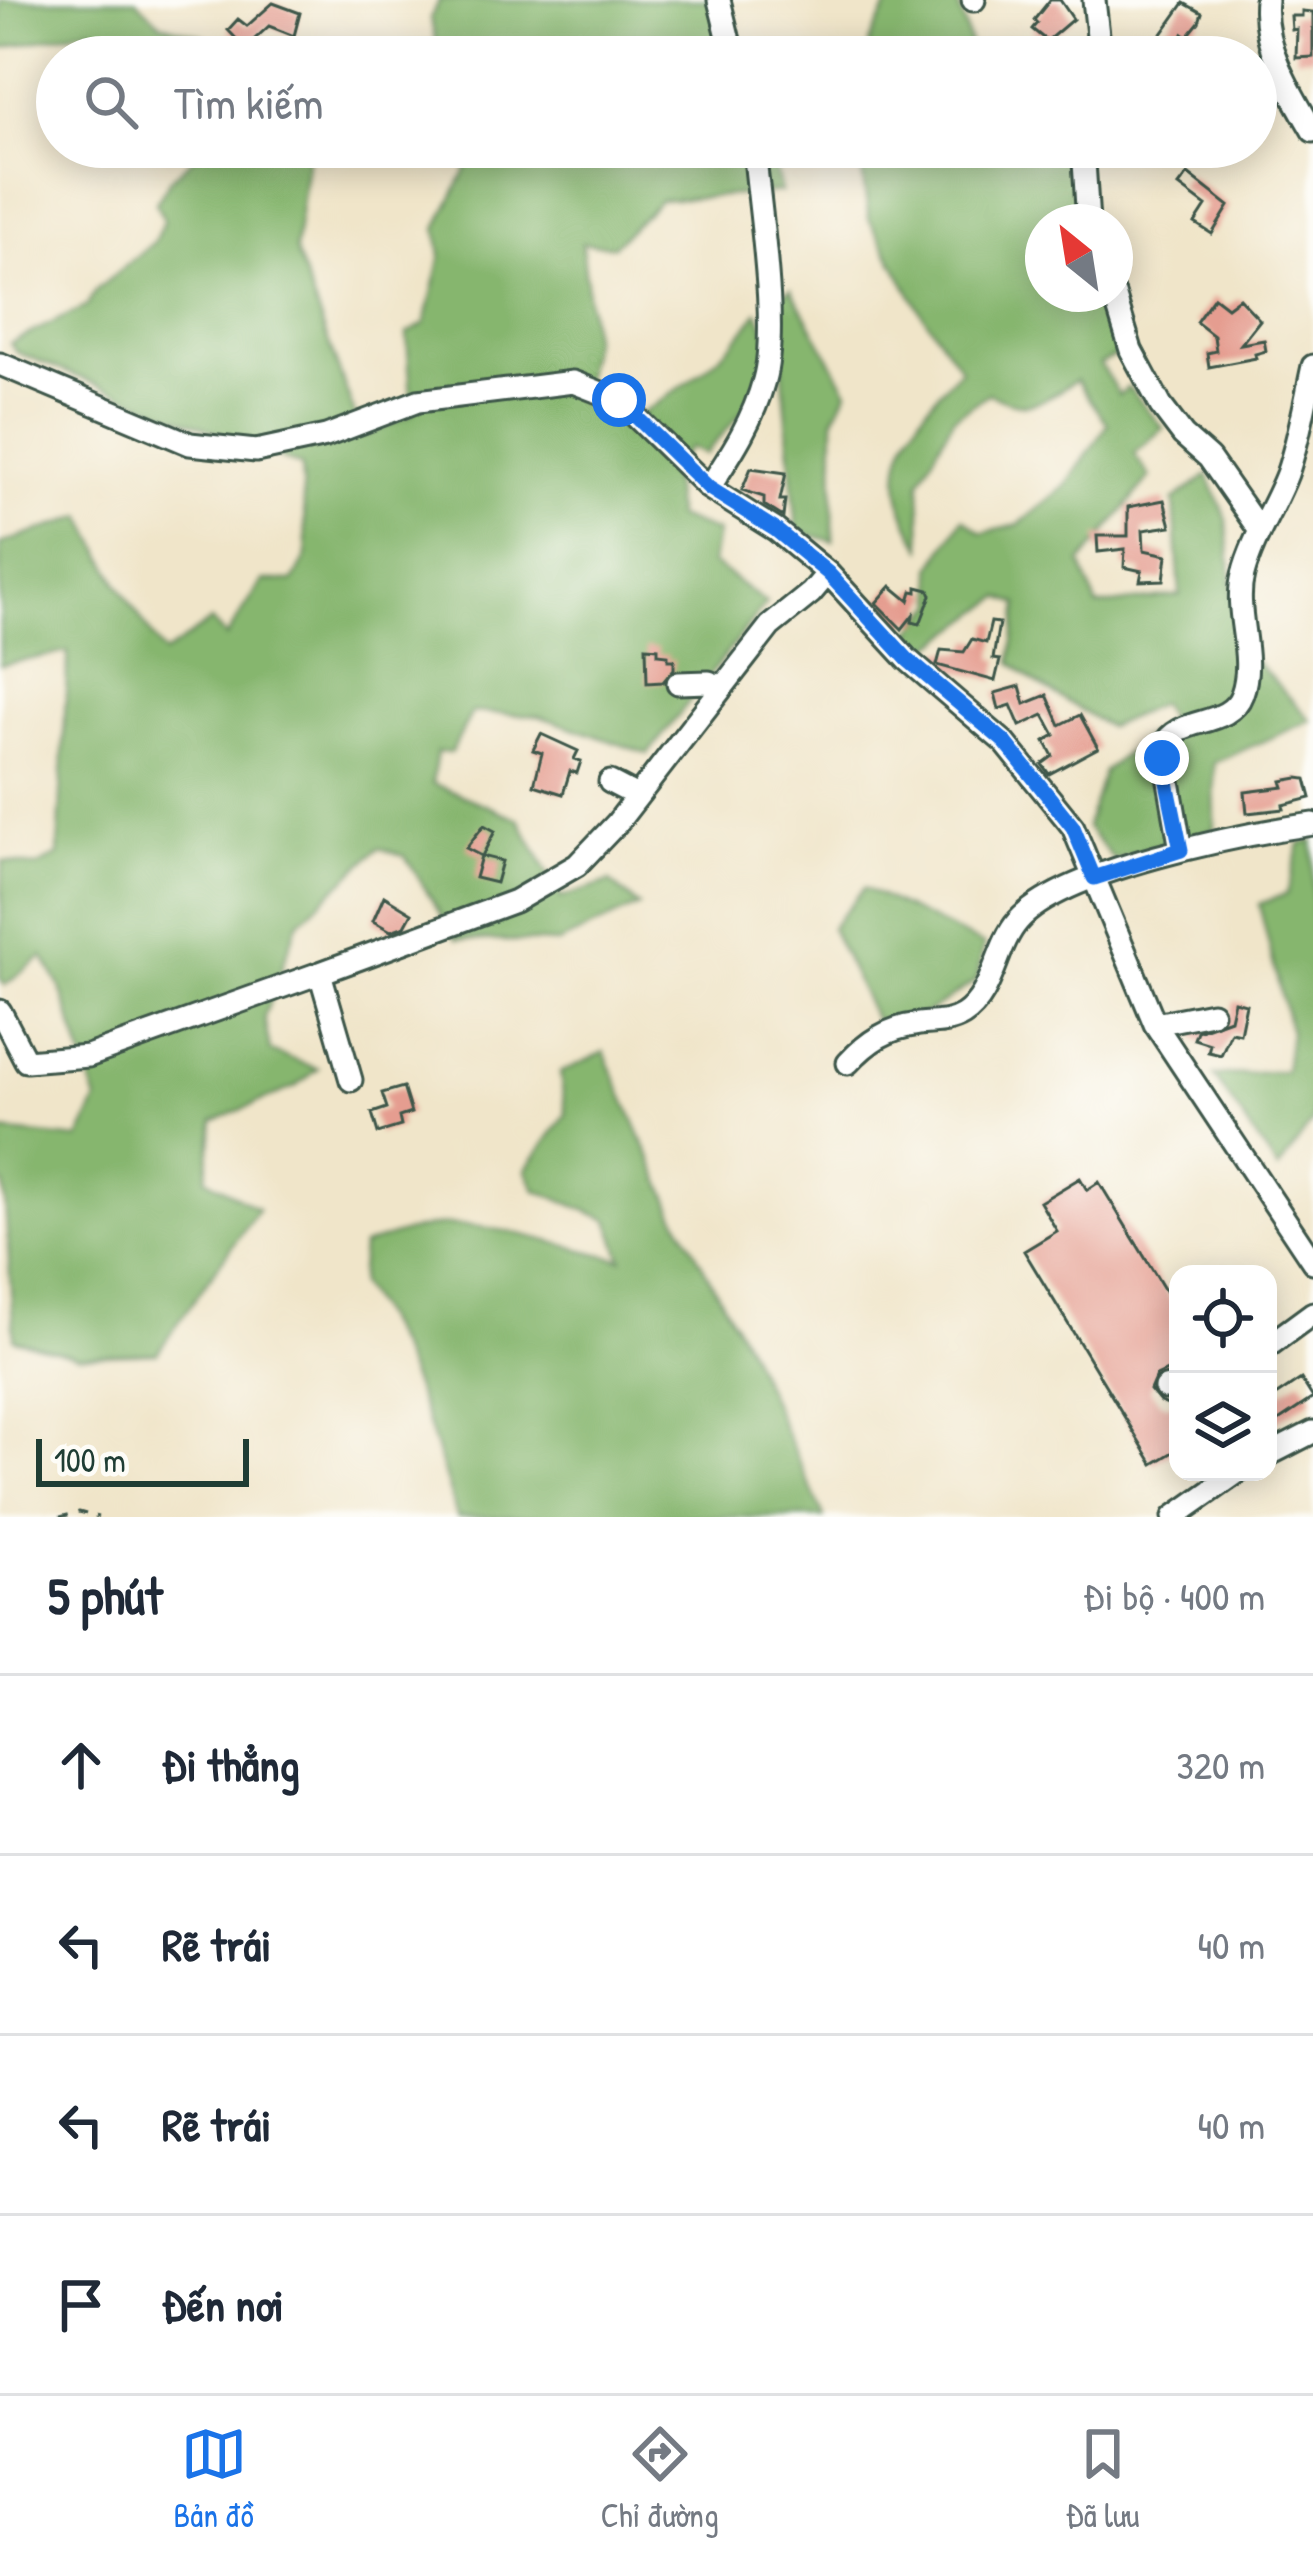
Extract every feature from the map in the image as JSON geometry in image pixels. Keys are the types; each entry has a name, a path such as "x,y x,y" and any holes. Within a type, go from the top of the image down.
{"street":[{"path":"719,0 728,36"},
{"path":"1094,0 1098,36"},
{"path":"1262,1 1269,36"},
{"path":"1277,58 1312,129"},
{"path":"709,488 746,429 767,364 756,168"},
{"path":"1084,168 1087,204"},
{"path":"1119,312 1130,350 1161,406 1222,474 1260,531"},
{"path":"0,364 190,444 256,451 326,436 418,401 573,382 619,400 709,488 776,530 828,573 908,660 1005,742 1073,827 1155,1024 1313,1262"},
{"path":"1181,850 1162,747 1177,730 1228,713 1242,694 1246,662 1241,579 1287,474 1313,367"},
{"path":"0,1011 26,1061 88,1056 515,901 578,865 770,626 812,593 828,573"},
{"path":"678,683 710,682 722,687"},
{"path":"610,782 637,796"},
{"path":"848,1063 867,1042 891,1030 945,1024 968,1013 986,988 1015,924 1034,906 1094,878 1181,850 1313,824"},
{"path":"320,973 351,1080"},
{"path":"1155,1024 1213,1013"},
{"path":"1277,1339 1313,1313"},
{"path":"1277,1451 1313,1432"},
{"path":"1174,1517 1225,1481"}],"path":[{"path":"60,1517 79,1511 98,1517"}],"green space":[{"path":"0,0 136,0 161,24 204,36 97,36 92,28 36,36 36,41 0,49"},
{"path":"440,0 711,0 726,36 435,36 430,18"},
{"path":"891,0 930,0 931,4 957,0 968,36 872,36"},
{"path":"183,168 306,168 295,250 363,437 412,414 407,334 425,323 441,256 437,228 466,168 775,168 781,192 660,200 613,246 582,243 592,337 580,404 622,426 713,362 758,312 773,346 751,402 705,454 689,447 671,472 676,517 717,532 712,563 766,603 648,754 539,716 472,712 451,753 437,752 432,783 519,819 561,898 610,882 639,906 558,943 456,939 405,856 379,848 298,923 264,1017 270,1051 318,1069 295,1087 214,1121 206,1178 258,1209 157,1353 77,1356 14,1339 0,1131 79,1139 97,1101 61,988 43,956 5,985 0,978 3,861 37,867 58,855 68,652 0,665 0,544 83,516 118,584 164,654 211,621 226,637 263,581 294,581 307,555 301,466 16,352 10,343 87,306 95,291 154,242 164,220 156,203"},
{"path":"864,168 1073,168 1082,204 1025,204 1025,312 1108,312 1118,354 1100,364 1119,395 1128,387 1163,428 1134,454 1150,477 1081,563 1097,606 1180,595 1174,500 1208,475 1227,520 1236,641 1311,720 1214,763 1215,829 1114,860 1086,827 1104,771 1169,719 1159,704 1108,727 1032,680 1011,662 1019,604 1001,597 921,654 905,639 936,604 932,568 963,518 982,533 1018,525 1066,486 1108,424 1076,380 1034,403 1014,403 989,393 953,418 920,481 922,547 900,496 902,451 925,410 961,369 921,312 869,219"},
{"path":"791,289 848,391 834,417 833,541 797,531 776,298"},
{"path":"1313,841 1313,1121 1278,1170 1214,1076 1285,1071 1290,1032 1259,904 1287,894 1300,844"},
{"path":"864,888 984,945 977,980 925,1014 878,1026 831,928"},
{"path":"604,1052 678,1220 747,1347 824,1517 457,1517 405,1366 359,1285 362,1246 423,1228 465,1225 622,1259 609,1220 536,1190 526,1170 566,1114 560,1073"}],"building":[{"path":"1050,0 1060,0 1073,19 1053,36 1041,36 1032,29"},
{"path":"273,3 300,13 294,36 269,26 258,36 234,36 228,30 238,19 247,26"},
{"path":"1184,3 1202,13 1188,36 1161,36"},
{"path":"1302,11 1313,12 1313,57 1296,58 1297,29 1292,30 1291,16 1302,16"},
{"path":"1188,174 1229,206 1212,234 1195,223 1206,206 1179,186"},
{"path":"1214,297 1227,307 1239,298 1260,320 1241,344 1264,340 1266,351 1255,354 1256,358 1209,367 1207,353 1216,351 1214,336 1196,322"},
{"path":"751,468 786,473 780,500 785,500 783,517 764,505 764,497 742,490"},
{"path":"1164,500 1171,526 1143,530 1144,550 1167,555 1164,580 1140,581 1142,571 1124,567 1125,549 1098,552 1097,536 1128,536 1128,507"},
{"path":"891,586 909,601 917,587 929,590 920,624 912,622 913,615 902,629 876,603"},
{"path":"991,622 999,623 995,681 937,665 941,650 964,652 972,639 986,643"},
{"path":"646,647 658,648 658,654 674,660 674,669 663,682 647,683"},
{"path":"1020,686 1025,704 1047,695 1060,725 1080,715 1098,748 1049,774 1042,764 1053,756 1045,741 1055,735 1044,715 1020,726 1011,705 999,709 995,693"},
{"path":"541,734 578,751 574,759 581,761 577,773 570,771 563,794 534,785 542,753 533,750"},
{"path":"1306,779 1311,798 1283,805 1284,809 1247,813 1245,792 1284,787 1282,781"},
{"path":"484,825 495,831 482,856 502,861 496,883 475,878 481,856 466,848"},
{"path":"384,896 412,913 405,926 391,931 373,921"},
{"path":"1234,1001 1246,1004 1240,1034 1231,1032 1221,1055 1208,1052 1210,1044 1194,1039 1197,1031 1230,1019"},
{"path":"403,1087 411,1113 399,1117 401,1126 378,1133 372,1113 387,1108 382,1093"},
{"path":"1080,1178 1087,1190 1099,1182 1169,1297 1169,1370 1156,1376 1150,1390 1169,1404 1169,1454 1153,1464 1024,1251 1057,1231 1040,1202"},
{"path":"1301,1379 1313,1398 1277,1422 1277,1395"}],"route":[{"path":"619,400 709,488 776,530 828,573 908,660 1005,742 1073,827 1094,878 1181,850 1162,758"}]}
